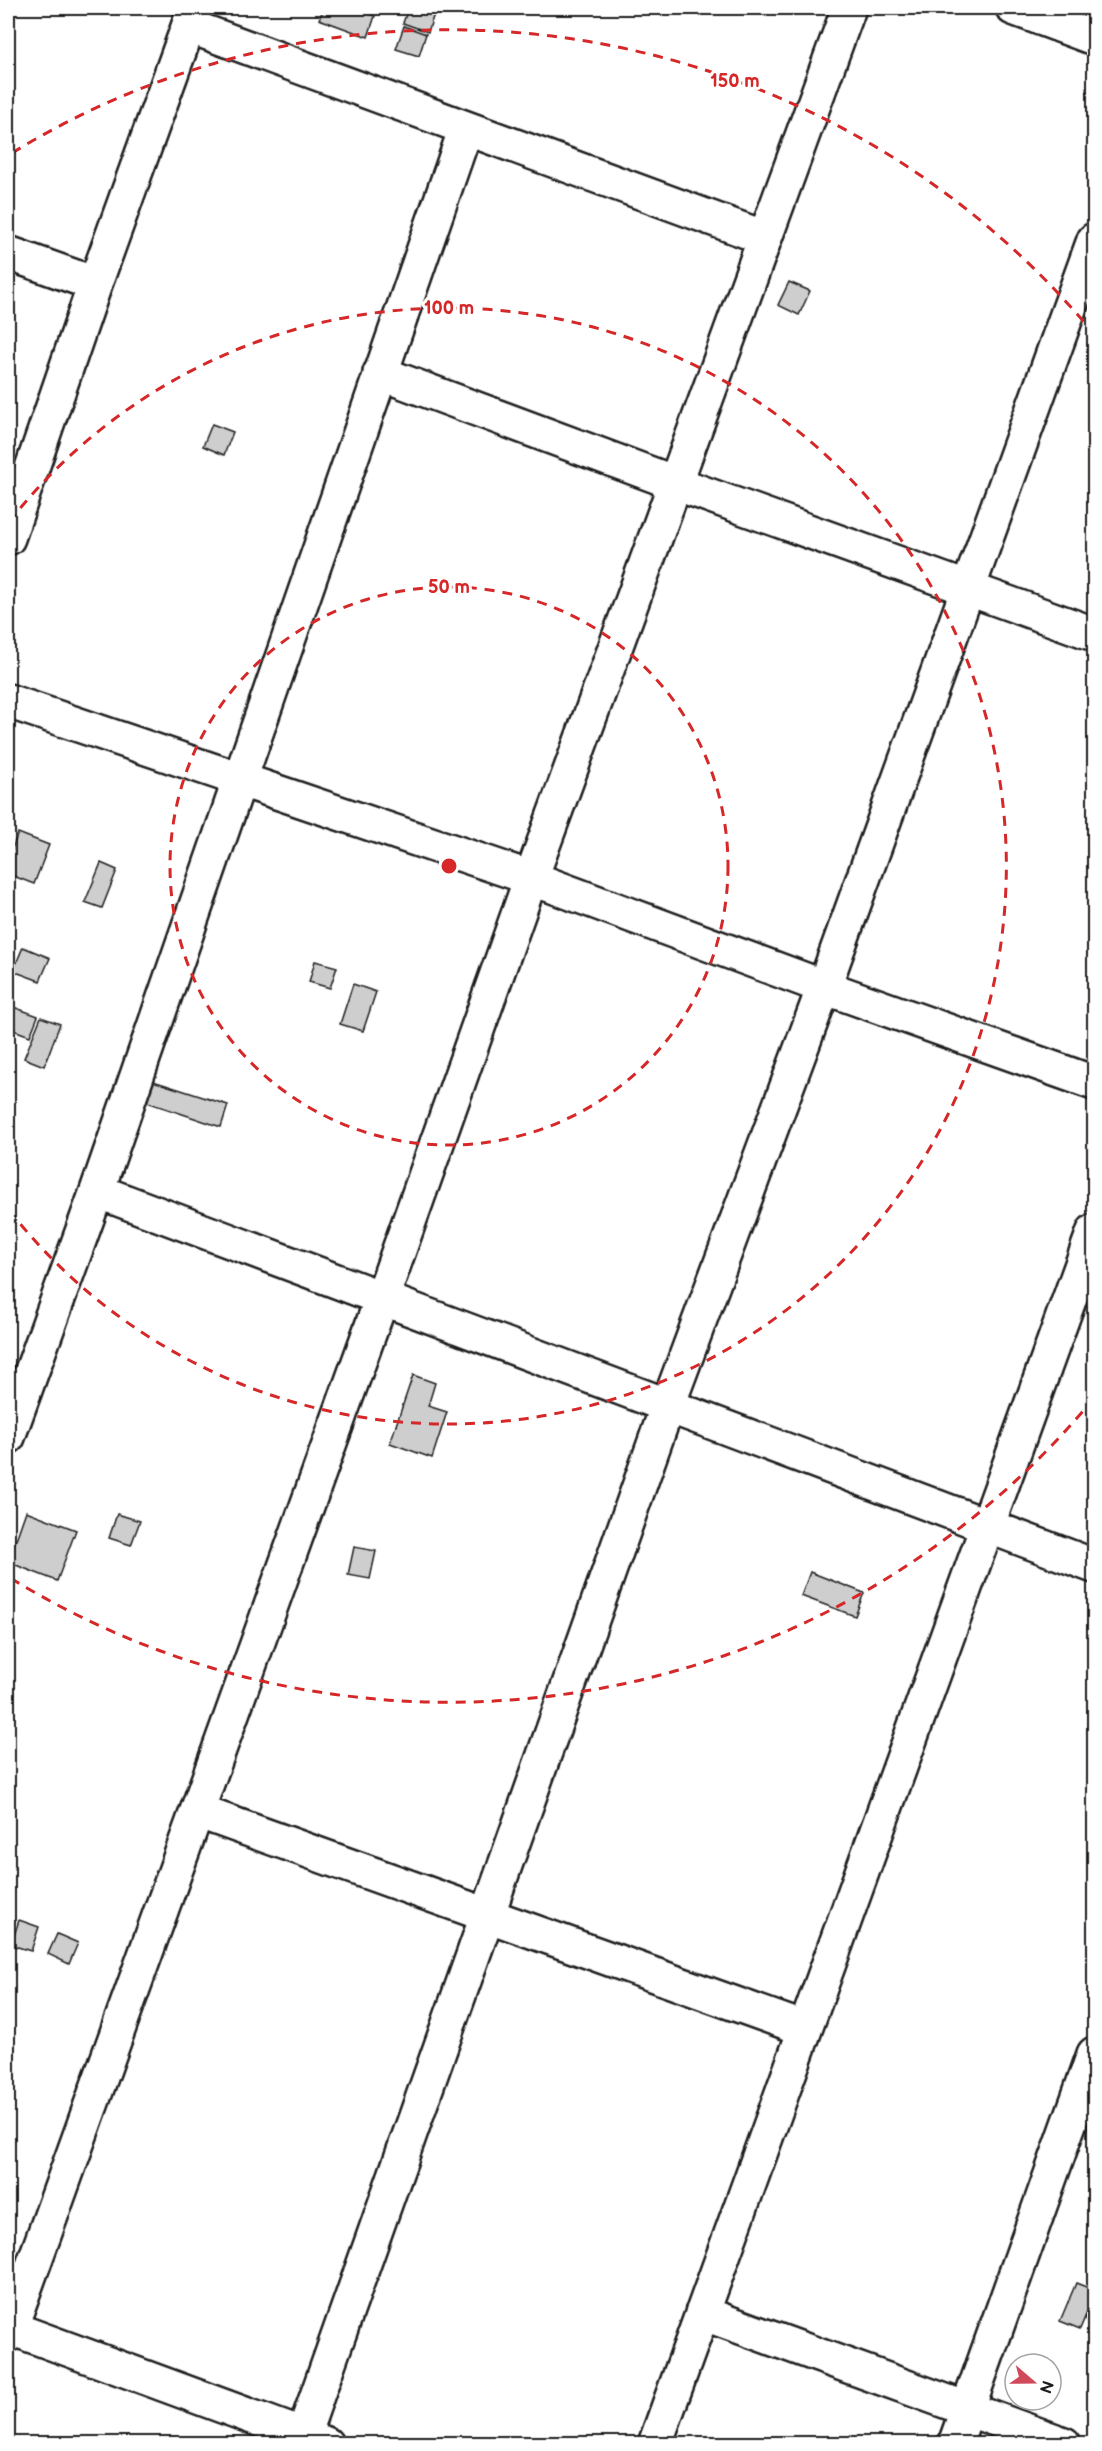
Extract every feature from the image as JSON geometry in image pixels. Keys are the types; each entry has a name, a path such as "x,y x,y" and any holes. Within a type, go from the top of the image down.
{"street":[{"path":"849,8 531,878 382,1298 8,2330 309,2441 487,1915 668,1405 824,987 1095,240"},
{"path":"1013,8 1095,38"},
{"path":"8,538 95,284 192,17 466,128 765,238"},
{"path":"8,1437 97,1191 466,128"},
{"path":"8,253 95,284"},
{"path":"380,373 968,590 1095,634"},
{"path":"8,701 531,878 824,987 1095,1083"},
{"path":"97,1191 1095,1566"},
{"path":"655,2444 1095,1231"},
{"path":"197,1811 805,2029"},
{"path":"955,2444 1095,2054"},
{"path":"702,2313 1064,2444"}],"building":[{"path":"324,8 352,8 375,16 368,37 319,19"},
{"path":"408,8 436,8 428,32 403,23"},
{"path":"404,26 426,34 419,56 396,49"},
{"path":"789,282 810,291 799,315 778,305"},
{"path":"212,424 233,432 224,455 203,446"},
{"path":"18,833 49,845 34,884 8,874 8,859"},
{"path":"101,863 117,870 102,908 85,902"},
{"path":"23,947 50,958 40,981 13,971"},
{"path":"315,961 337,967 330,988 309,982"},
{"path":"353,984 376,992 363,1031 340,1024"},
{"path":"8,1005 38,1016 30,1036 8,1028"},
{"path":"8,1005 38,1016 30,1036 8,1028"},
{"path":"41,1017 60,1024 44,1066 24,1058"},
{"path":"153,1081 228,1105 221,1127 147,1102"},
{"path":"413,1375 435,1383 428,1406 447,1412 432,1458 390,1443"},
{"path":"26,1511 76,1530 57,1581 8,1562"},
{"path":"117,1514 140,1521 131,1545 109,1538"},
{"path":"354,1547 376,1551 370,1579 348,1575"},
{"path":"810,1572 864,1593 855,1616 801,1596"},
{"path":"19,1920 39,1927 31,1951 11,1945"},
{"path":"57,1934 78,1943 69,1964 48,1954"},
{"path":"1076,2283 1094,2290 1094,2296 1080,2329 1060,2321"}]}
